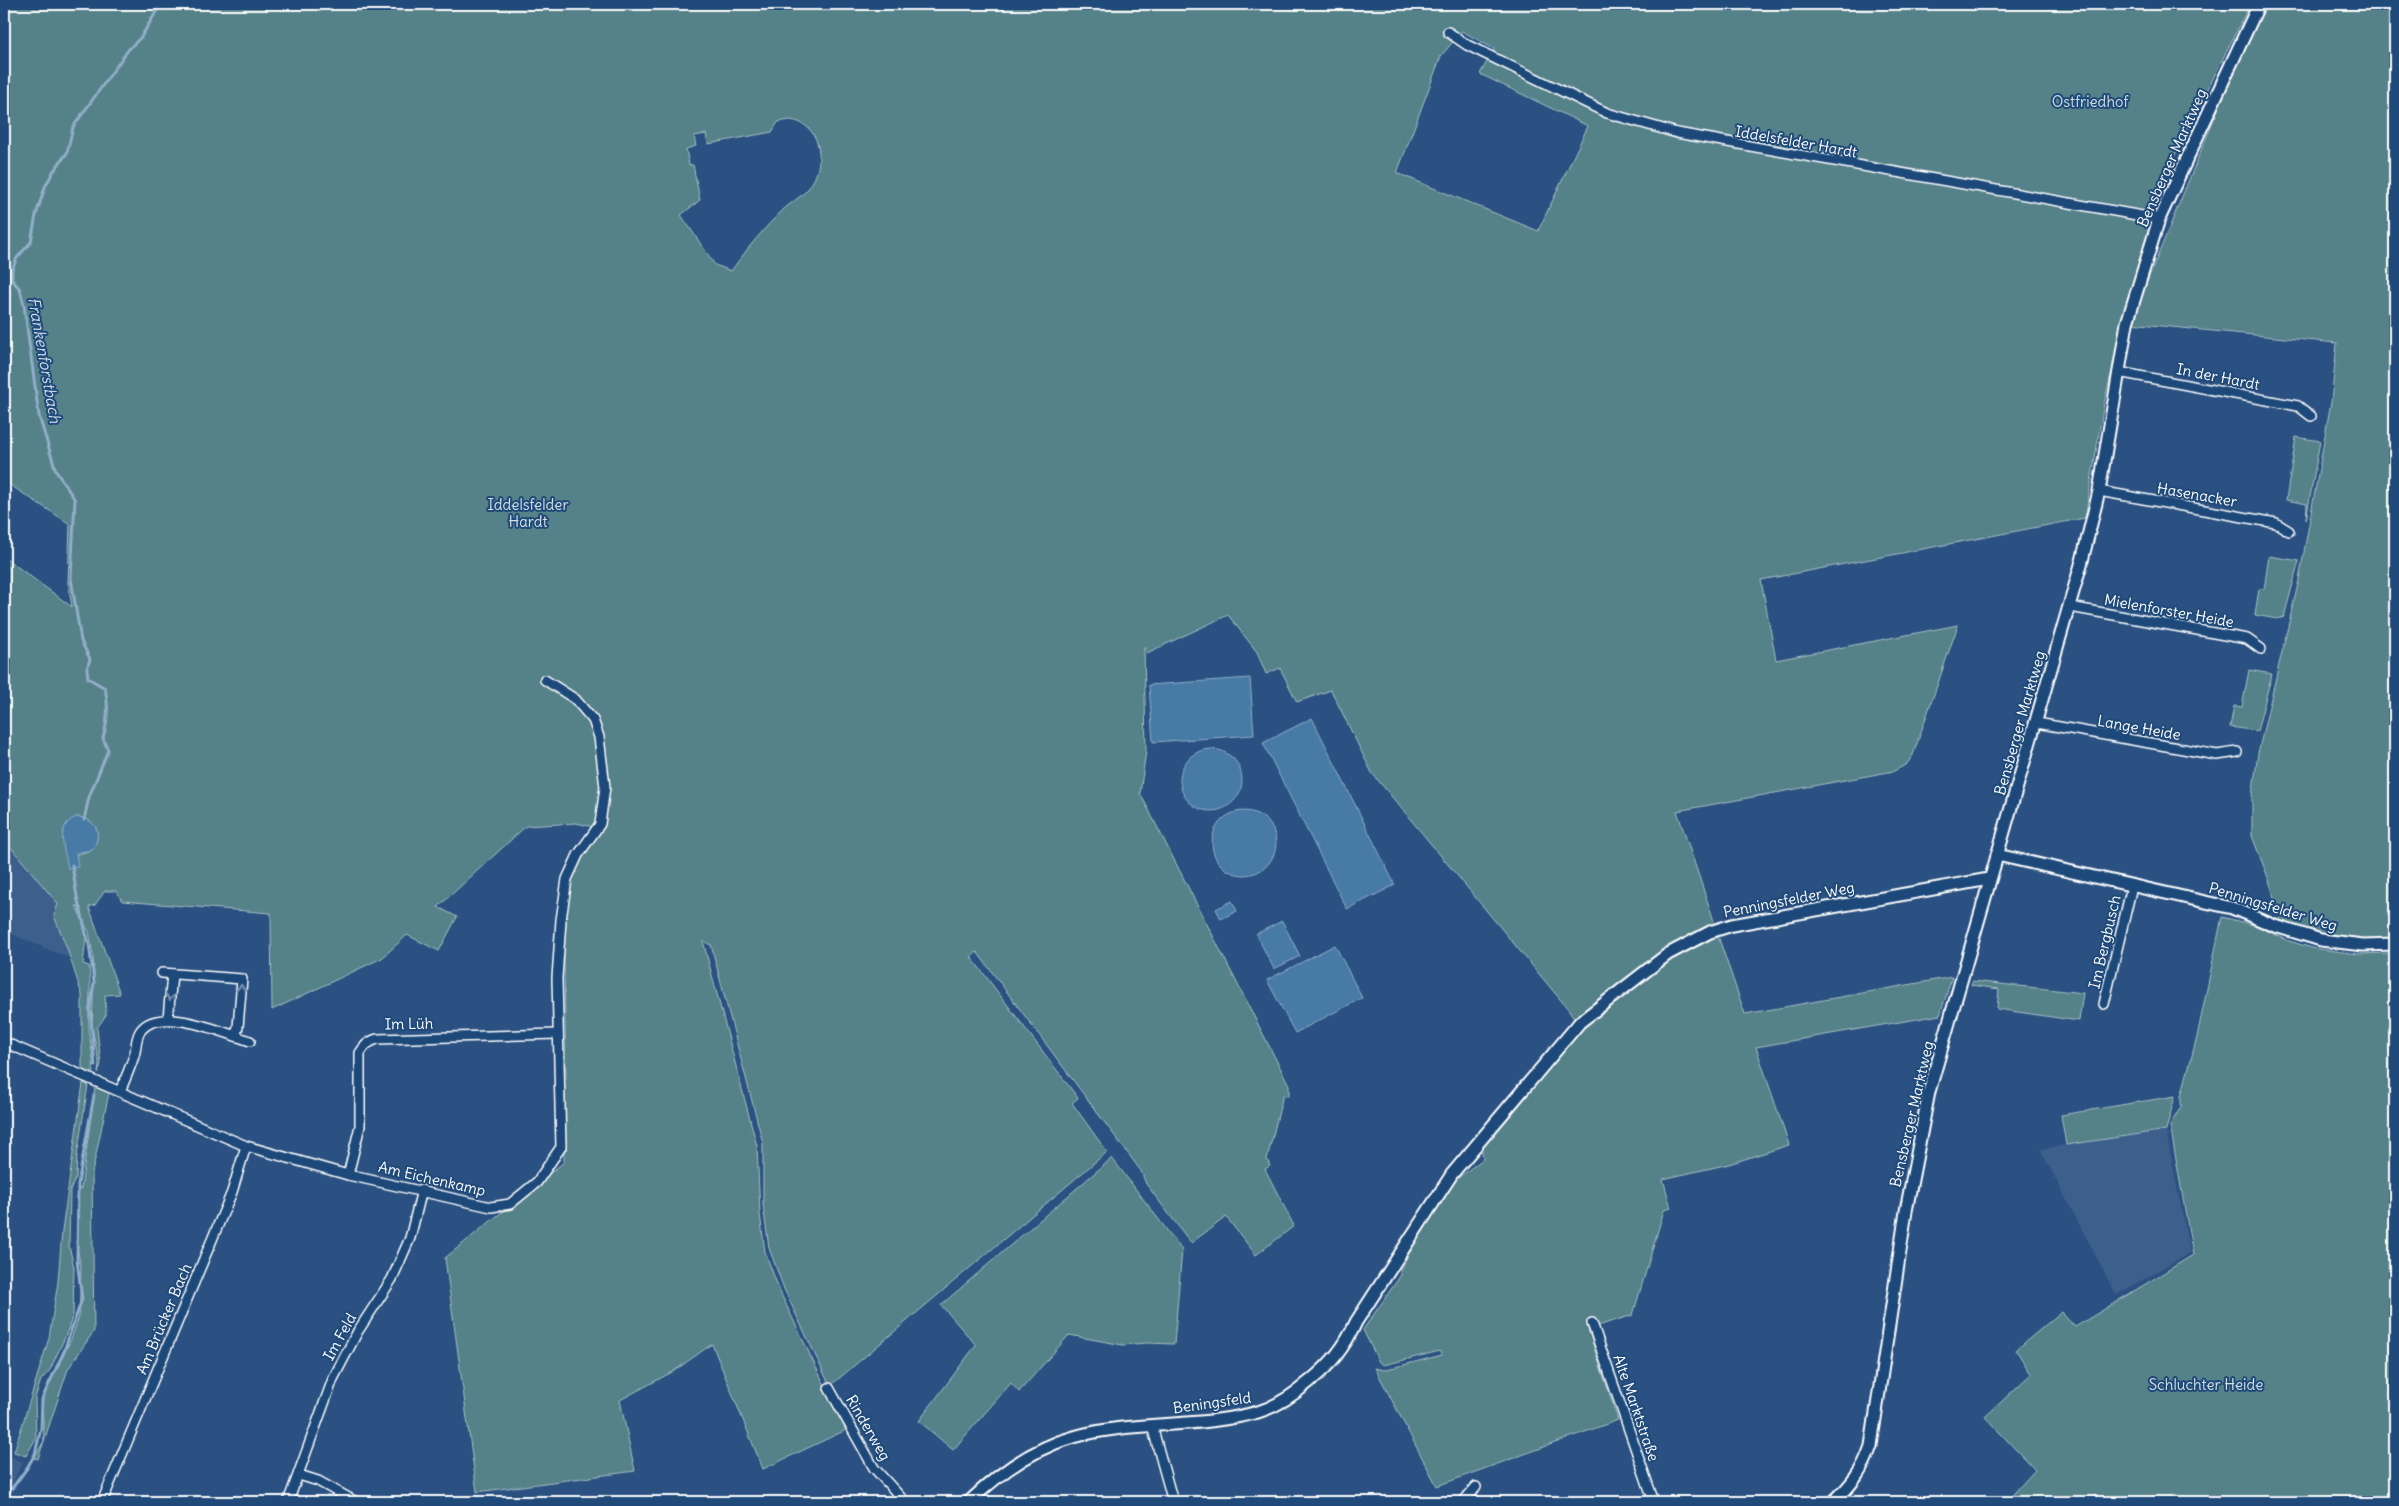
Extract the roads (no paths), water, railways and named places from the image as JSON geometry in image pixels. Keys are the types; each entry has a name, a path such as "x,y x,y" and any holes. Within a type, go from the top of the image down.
{"street":[{"name":"Bensberger Marktweg","path":"1833,1502 1850,1487 1864,1468 1871,1446 1916,1147 1931,1084 2070,607 2099,491 2127,323 2159,219 2259,4"},
{"name":"Iddelsfelder Hardt","path":"1448,32 1466,45 1606,113 1677,133 2159,219"},
{"name":"In der Hardt","path":"2118,372 2298,406 2311,416"},
{"name":"Hasenacker","path":"2099,491 2276,523 2289,531"},
{"name":"Mielenforster Heide","path":"2070,607 2247,639 2261,649"},
{"name":"Am Eichenkamp","path":"4,1042 246,1146 348,1175 422,1190 491,1207 510,1204 537,1182 561,1146 558,961 567,878 578,855 600,824 605,787 599,736 594,720 575,699 545,680"},
{"name":"Lange Heide","path":"2036,723 2217,756 2237,752"},
{"name":"Penningsfelder Weg","path":"1997,855 2232,908 2275,926 2321,940 2363,946 2395,944"},
{"name":"Penningsfelder Weg","path":"1452,1174 1580,1022 1668,954 1713,931 1732,924 1990,879"},
{"name":"Im Bergbusch","path":"2104,1004 2132,886"},
{"path":"162,973 242,980 238,1027 234,1036"},
{"path":"168,1019 172,974"},
{"path":"120,1091 133,1060 136,1040 142,1029 153,1022 168,1019 189,1022 250,1041"},
{"name":"Im Lüh","path":"348,1175 360,1126 360,1053 364,1045 377,1039 558,1034"},
{"name":"Am Brücker Bach","path":"102,1502 232,1192 246,1146"},
{"name":"Beningsfeld","path":"969,1502 994,1478 1031,1454 1053,1444 1106,1429 1222,1419 1259,1411 1291,1397 1330,1365 1348,1340 1356,1322 1452,1174"},
{"name":"Im Feld","path":"288,1502 333,1379 358,1331 392,1279 410,1238 422,1190"},
{"name":"Alte Marktstraße","path":"1592,1323 1654,1502"},
{"name":"Rinderweg","path":"828,1388 874,1468 905,1502"},
{"path":"1152,1426 1174,1502"},
{"path":"299,1475 318,1481 356,1502"},
{"path":"1463,1502 1476,1487"}],"waterway":[{"name":"Frankenforstbach","path":"84,820 89,797 108,750 103,738 106,725 107,701 105,688 88,678 87,669 90,659 81,641 71,578 75,500 56,471 39,416 24,305 20,289 12,280 12,270 17,258 31,242 36,215 45,187 67,153 73,127 128,50 141,37 161,4"},
{"name":"Frankenforstbach","path":"72,865 77,897 89,944 94,982 90,1009 95,1066"},
{"name":"Frankenforstbach","path":"5,1502 10,1491 35,1454 41,1428 42,1399 64,1351 82,1299 77,1260 78,1184 94,1095"}],"park label":[{"name":"Ostfriedhof","path":"2090,102"},
{"name":"Schluchter Heide","path":"2206,1385"}]}
